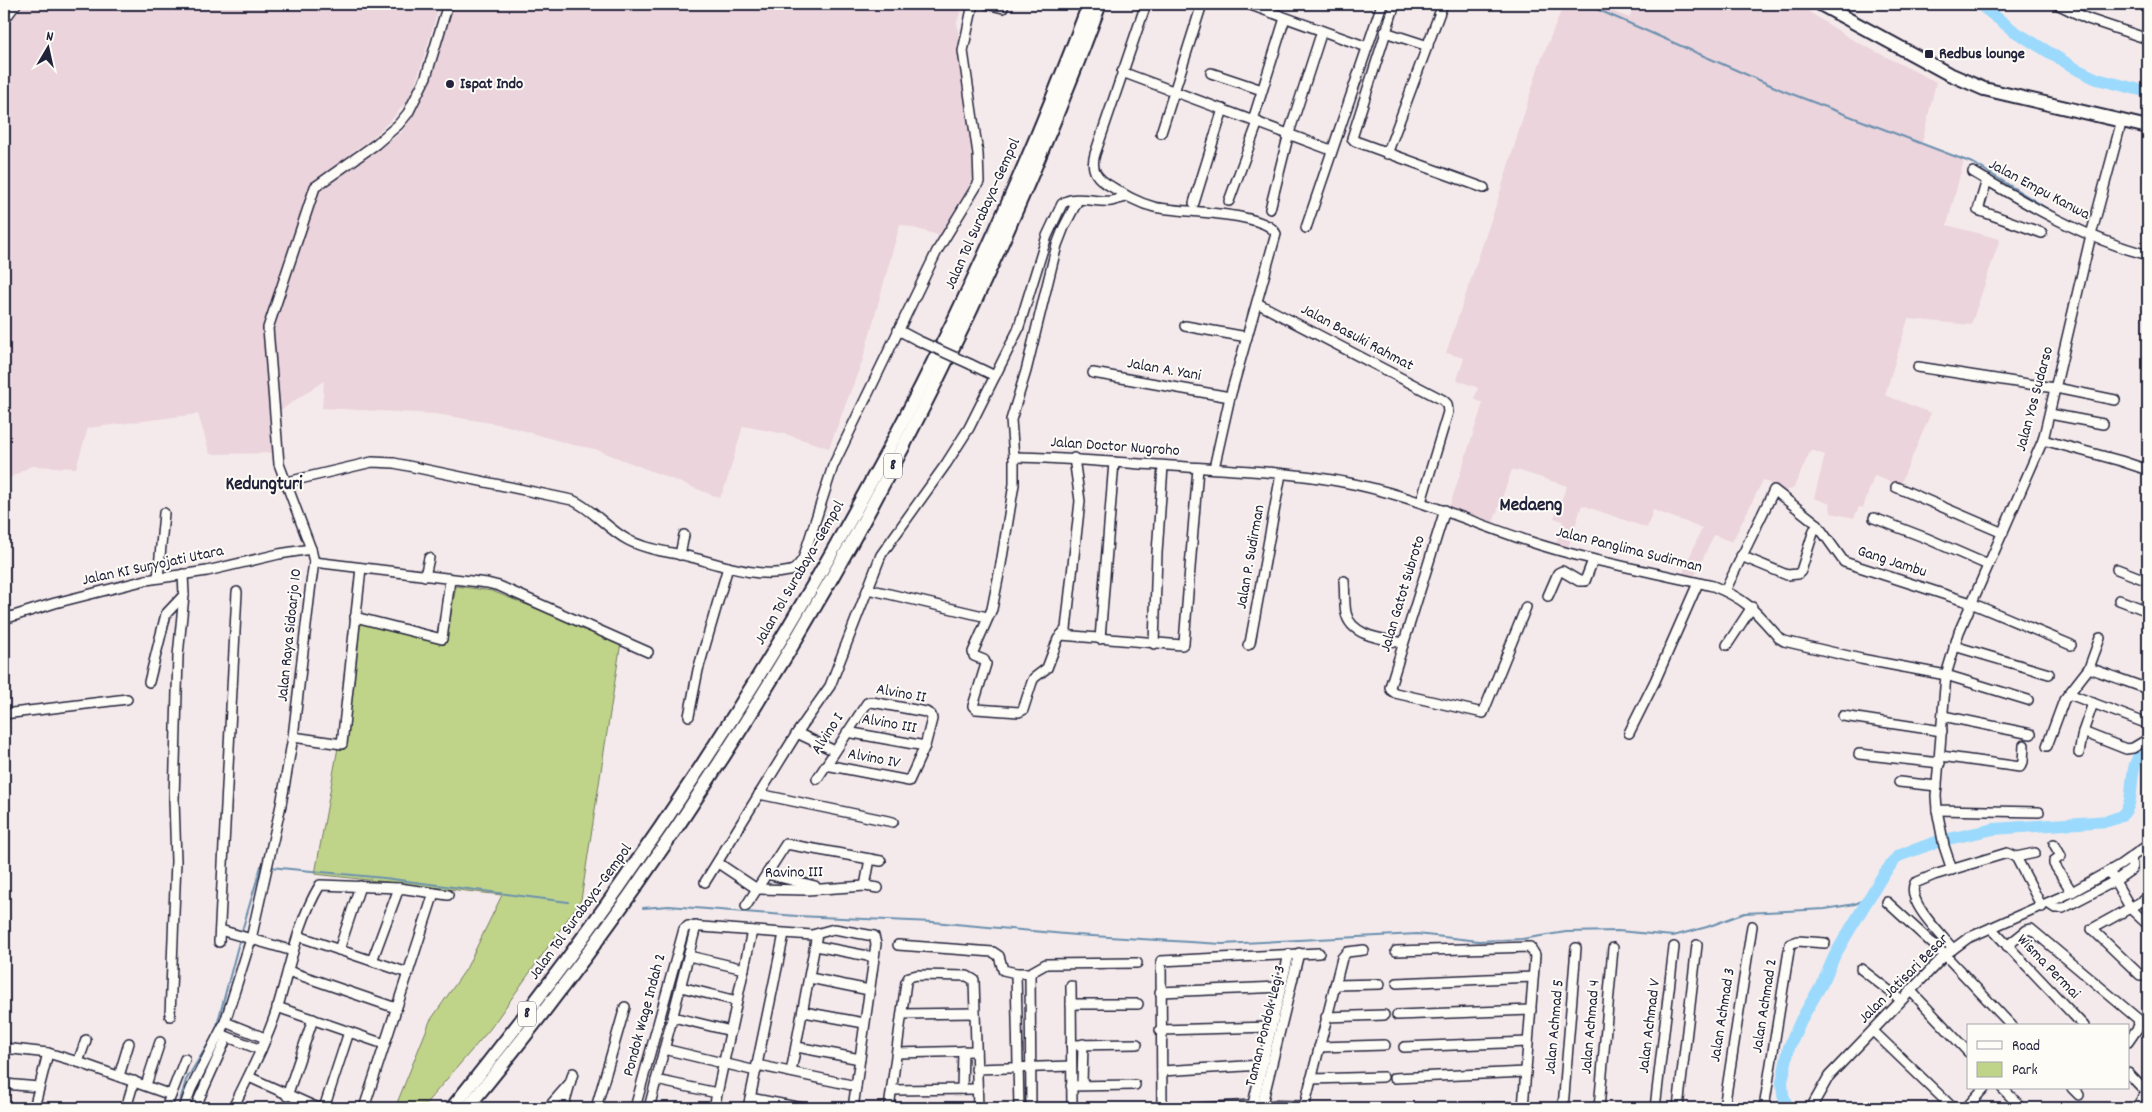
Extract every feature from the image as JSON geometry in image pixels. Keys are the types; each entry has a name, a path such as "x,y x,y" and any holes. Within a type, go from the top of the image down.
{"highway":[{"name":"Jalan Tol Surabaya–Gempol","path":"452,1108 502,1046 618,891 749,692 811,588 870,483 926,376 979,266 1028,156 1089,4"},
{"name":"Jalan Tol Surabaya–Gempol","path":"467,1108 539,1020 612,920 724,755 775,674 843,558 908,439 967,319 1027,188 1075,72 1100,4"},
{"path":"1820,4 1947,73 1984,89 2148,127"}],"street":[{"path":"4,20 16,4"},
{"name":"Jalan Raya Sidoarjo 10","path":"251,939 270,881 265,877 293,737 314,562 311,549 282,472 277,452 268,328 314,188 376,144 398,125 408,113 426,77 448,4"},
{"path":"286,482 372,462 384,461 426,468 572,500 585,507 609,527 631,541 680,555 760,573 791,571 798,567 803,558 833,466 937,251 979,182 978,154 964,51 973,4"},
{"path":"988,4 1003,8"},
{"path":"1146,4 1094,154 1093,168 1103,182 1126,197 1154,207 1229,215 1256,221 1271,227 1275,231 1276,236 1230,397 1214,468"},
{"path":"1161,133 1202,4"},
{"path":"1248,4 1367,47"},
{"path":"1306,228 1382,4"},
{"path":"1395,4 1351,136 1355,141 1387,154 1484,188"},
{"path":"1387,154 1444,4"},
{"path":"2056,4 2088,19 2148,38"},
{"path":"1229,201 1256,121 1262,90 1285,18"},
{"path":"1270,209 1289,133 1322,31"},
{"path":"1385,32 1428,46"},
{"path":"1122,72 1332,150"},
{"path":"1211,72 1262,90"},
{"path":"1194,203 1223,109"},
{"name":"Jalan Yos Sudarso","path":"1952,870 1944,846 1937,810 1946,675 1954,646 2042,440 2050,414 2091,234 2122,120"},
{"name":"Jalan Empu Kanwa","path":"1973,172 2108,243 2148,255"},
{"path":"1987,180 1978,210 2042,233"},
{"path":"705,882 797,733 830,686 868,589 875,566 881,555 946,464 969,428 1018,330 1040,256 1058,211 1065,201 1110,201 1126,197"},
{"path":"1074,458 1079,493 1079,512 1066,628 1061,635 1047,668 1034,678 1023,710 1018,712 976,709 973,706 986,664 984,660 974,656 973,652 992,609 1014,484 1014,457 1010,420 1026,371 1057,245 1078,200"},
{"name":"Jalan Basuki Rahmat","path":"1257,303 1443,400 1447,404 1448,412 1421,502"},
{"path":"1185,326 1247,337"},
{"path":"898,330 995,376"},
{"path":"1918,367 2056,388 2115,400"},
{"name":"Jalan A. Yani","path":"1093,373 1230,397"},
{"path":"2050,414 2103,424"},
{"path":"2042,440 2148,470"},
{"name":"Jalan Doctor Nugroho","path":"1014,457 1074,458 1164,466 1214,468"},
{"path":"1100,639 1114,462"},
{"path":"1154,644 1157,552 1164,466"},
{"path":"1061,635 1154,644 1182,645 1184,643 1198,468"},
{"name":"Jalan Panglima Sudirman","path":"1214,468 1339,481 1421,502 1526,540 1593,560 1698,583 1725,591 1752,607 1779,638 1870,661 1946,675 2028,700"},
{"name":"Jalan P. Sudirman","path":"1248,645 1250,643 1282,474"},
{"path":"1896,487 2003,533"},
{"name":"Gang Jambu","path":"1741,556 1774,490 1816,523 1844,562 1972,603 2072,645"},
{"name":"Jalan Gatot Subroto","path":"1445,510 1390,690 1395,693 1483,713 1526,607"},
{"path":"158,578 164,513"},
{"path":"1874,518 1926,538 1988,566"},
{"path":"1725,591 1741,556 1787,575 1798,574 1801,571 1814,530"},
{"path":"680,555 684,535"},
{"name":"Jalan KI Suryojati Utara","path":"4,619 63,601 158,578 311,549"},
{"path":"425,576 429,558"},
{"path":"1548,596 1558,573 1562,571 1579,581 1585,581 1593,560"},
{"path":"314,562 499,586 648,652"},
{"path":"689,716 698,670 728,567"},
{"path":"293,737 342,744 361,568"},
{"path":"2117,569 2148,581"},
{"path":"170,1016 176,862 174,800 178,656 184,574"},
{"path":"355,617 442,639 450,580"},
{"path":"1344,581 1346,615 1357,629 1364,634 1404,643"},
{"path":"1629,733 1655,682 1698,583"},
{"path":"868,589 987,617"},
{"path":"219,942 237,592"},
{"path":"149,682 166,614 184,594"},
{"path":"2119,600 2148,611"},
{"path":"1727,645 1752,607"},
{"path":"2046,746 2061,705 2089,668 2100,638"},
{"path":"1954,646 2049,674"},
{"path":"2089,668 2148,689"},
{"path":"2069,694 2148,724"},
{"path":"4,714 127,699"},
{"name":"Alvino II","path":"864,704 872,702 929,714 932,718 925,746"},
{"path":"2079,753 2083,732 2093,703"},
{"name":"Alvino I","path":"817,779 864,704"},
{"path":"1843,716 1942,732"},
{"path":"1943,716 2031,734"},
{"name":"Alvino III","path":"848,732 925,746"},
{"path":"2083,732 2126,749 2133,748 2148,739"},
{"path":"797,733 835,751"},
{"path":"1859,754 1941,759 2020,767 2023,762 2024,745"},
{"name":"Alvino IV","path":"826,765 910,781 925,746"},
{"path":"1899,782 1938,786"},
{"path":"759,794 892,822"},
{"path":"1937,810 2039,812"},
{"path":"746,906 784,845 788,844 881,861"},
{"path":"2054,844 2061,856 2054,861 2054,864 2072,892"},
{"name":"Jalan Jatisari Besar","path":"1811,1108 1830,1076 1945,955 1968,938 2046,905 2109,872 2148,845"},
{"path":"1953,949 1916,904 1913,894 1915,883 2007,853 2016,857 2046,905 2063,908 2115,881 2132,869 2130,858"},
{"path":"2016,857 2035,853"},
{"path":"865,886 870,859"},
{"name":"Ravino III","path":"718,862 757,889 807,890 865,886 878,888"},
{"path":"2109,872 2131,909 2148,925"},
{"path":"767,874 820,888"},
{"path":"234,1108 278,1007 298,936 320,886 399,888 448,895"},
{"path":"339,950 360,886"},
{"path":"372,961 399,888"},
{"path":"364,1108 434,894"},
{"path":"2148,898 2131,909 2093,927 2092,931 2140,975 2148,974"},
{"path":"1887,902 1945,955 2010,1024"},
{"name":"Pondok Wage Indah 2","path":"635,1108 684,929 686,926 696,926"},
{"path":"649,1108 696,926 784,934 818,934 834,929 874,936 876,944 853,1108"},
{"name":"Jalan Achmad 3","path":"1724,1108 1752,926"},
{"name":"Wisma Permai","path":"1991,928 2082,1024"},
{"path":"2007,946 2030,929 2138,1019 2139,1026 2130,1039"},
{"path":"220,930 293,951"},
{"path":"714,1108 752,931"},
{"path":"748,1108 784,934"},
{"path":"792,1072 818,934"},
{"path":"298,936 408,973"},
{"path":"195,1108 228,1023 251,939"},
{"name":"Jalan Achmad 2","path":"1764,1108 1790,944 1798,941 1826,943"},
{"path":"898,945 993,952 999,956 1003,970 1016,973 1030,972 1046,964 1137,964"},
{"path":"1678,1108 1697,945"},
{"path":"816,946 873,957"},
{"path":"1396,951 1530,946 1535,955 1523,1107 1460,1108"},
{"name":"Jalan Achmad V","path":"1655,1108 1674,947"},
{"name":"Jalan Achmad 5","path":"1563,1108 1576,948"},
{"name":"Jalan Achmad 4","path":"1599,1108 1613,948"},
{"path":"1257,1107 1304,1107 1326,1018 1345,954 1347,952 1364,950"},
{"name":"Taman Pondok Legi 3","path":"1257,1107 1299,953"},
{"name":"Taman Pondok Legi 3","path":"1162,1108 1160,963 1162,960 1319,953"},
{"name":"Taman Pondok Legi 3","path":"1257,1107 1262,1065 1289,954"},
{"path":"689,956 744,969"},
{"path":"1860,969 1901,1000"},
{"path":"288,971 396,1008"},
{"path":"1030,972 1031,1108"},
{"path":"1016,973 1019,1108"},
{"path":"889,1108 907,979 917,975 973,978 975,982 976,1089 978,1108"},
{"path":"1397,983 1533,977"},
{"path":"810,978 869,990"},
{"path":"1335,985 1380,984"},
{"path":"1071,986 1072,1108"},
{"path":"681,987 737,1001"},
{"name":"Taman Pondok Legi 3","path":"1160,992 1281,987"},
{"path":"1910,990 1967,1051"},
{"path":"1071,1004 1138,1004"},
{"path":"278,1007 384,1044"},
{"path":"596,1108 625,1007"},
{"path":"1397,1016 1531,1010"},
{"path":"804,1012 864,1023"},
{"path":"902,1014 975,1014"},
{"path":"1326,1018 1384,1015"},
{"path":"673,1017 730,1031"},
{"path":"288,1096 313,1019"},
{"path":"228,1023 265,1038"},
{"name":"Taman Pondok Legi 3","path":"1160,1030 1271,1027"},
{"path":"1873,1031 1953,1108"},
{"path":"324,1108 349,1032"},
{"path":"224,1035 260,1050"},
{"path":"184,1108 191,1089 224,1035"},
{"path":"78,1062 86,1040"},
{"path":"146,1086 160,1042"},
{"path":"1404,1047 1528,1042"},
{"path":"119,1076 129,1043"},
{"path":"1082,1086 1083,1044"},
{"path":"1071,1045 1137,1044"},
{"path":"1319,1047 1385,1045"},
{"path":"797,1047 860,1059"},
{"path":"4,1048 48,1053 171,1095"},
{"path":"664,1050 724,1063 792,1072 856,1086"},
{"path":"897,1053 976,1051"},
{"path":"962,1089 963,1052"},
{"path":"34,1108 48,1053"},
{"path":"166,1108 185,1059"},
{"name":"Taman Pondok Legi 3","path":"1162,1071 1262,1065"},
{"path":"976,1068 1071,1066"},
{"path":"1394,1078 1526,1072"},
{"path":"2130,1074 2148,1093 2136,1108"},
{"path":"249,1077 318,1108"},
{"path":"1311,1079 1383,1077"},
{"path":"548,1108 572,1078 563,1108"},
{"path":"656,1080 717,1093"},
{"path":"126,1108 134,1081"},
{"path":"4,1084 39,1087"},
{"path":"1071,1086 1135,1085"},
{"path":"892,1090 976,1089"},
{"path":"1966,1108 1982,1090"},
{"path":"2004,1090 2022,1108"},
{"path":"750,1098 802,1108"},
{"name":"Taman Pondok Legi 3","path":"1199,1108 1257,1107"}],"shaded area":[{"name":"Ispat Indo","path":"18,4 440,4 419,73 409,98 394,117 370,140 352,152 362,161 402,132 420,104 435,69 453,4 963,4 957,22 976,174 941,236 900,224 863,359 829,448 785,434 743,426 720,498 595,449 573,445 504,425 435,414 322,408 324,381 269,418 273,453 210,454 198,414 88,428 76,468 31,466 4,481 4,21"},
{"path":"1564,4 1596,4 1629,18 1635,4 1797,4 1851,39 1936,82 1922,143 1964,160 1947,225 2000,239 1971,325 1908,319 1885,395 1931,413 1900,485 1874,476 1863,508 1859,507 1854,518 1831,513 1830,504 1814,498 1825,455 1811,450 1793,489 1784,491 1763,480 1732,542 1714,535 1693,580 1681,577 1702,528 1653,510 1647,528 1582,505 1567,551 1555,547 1563,521 1554,518 1567,486 1512,470 1493,523 1449,508 1483,403 1474,399 1478,388 1457,380 1464,358 1446,353 1498,199 1539,65"}],"green space":[{"path":"456,586 492,591 621,642 581,900 490,1029 422,1108 395,1108 430,1021 466,969 502,895 315,874 361,621 446,642"}],"waterway":[{"path":"1585,4 1784,91 1975,164 2051,211"},
{"path":"1979,4 2014,31 2078,70 2097,79 2148,92"},
{"path":"1788,1108 1783,1095 1782,1082 1789,1047 1834,957 1883,875 1898,856 1939,841 1994,829 2108,821 2119,817 2127,809 2130,801 2136,762 2140,754 2148,746"},
{"path":"241,934 261,866 263,866"},
{"path":"270,867 384,878 568,902"},
{"path":"643,908 669,906 797,916 933,922 1076,935 1222,944 1417,934 1479,941 1522,939 1566,932 1618,931 1673,936 1707,927 1745,913 1825,909 1855,904 1871,897"},
{"path":"178,1108 186,1080 215,1033 240,938"}],"place":[{"name":"Redbus lounge","path":"1929,54"},
{"name":"Ispat Indo","path":"450,84"}],"district":[{"name":"Kedungturi","path":"264,485"},
{"name":"Medaeng","path":"1531,506"}]}
